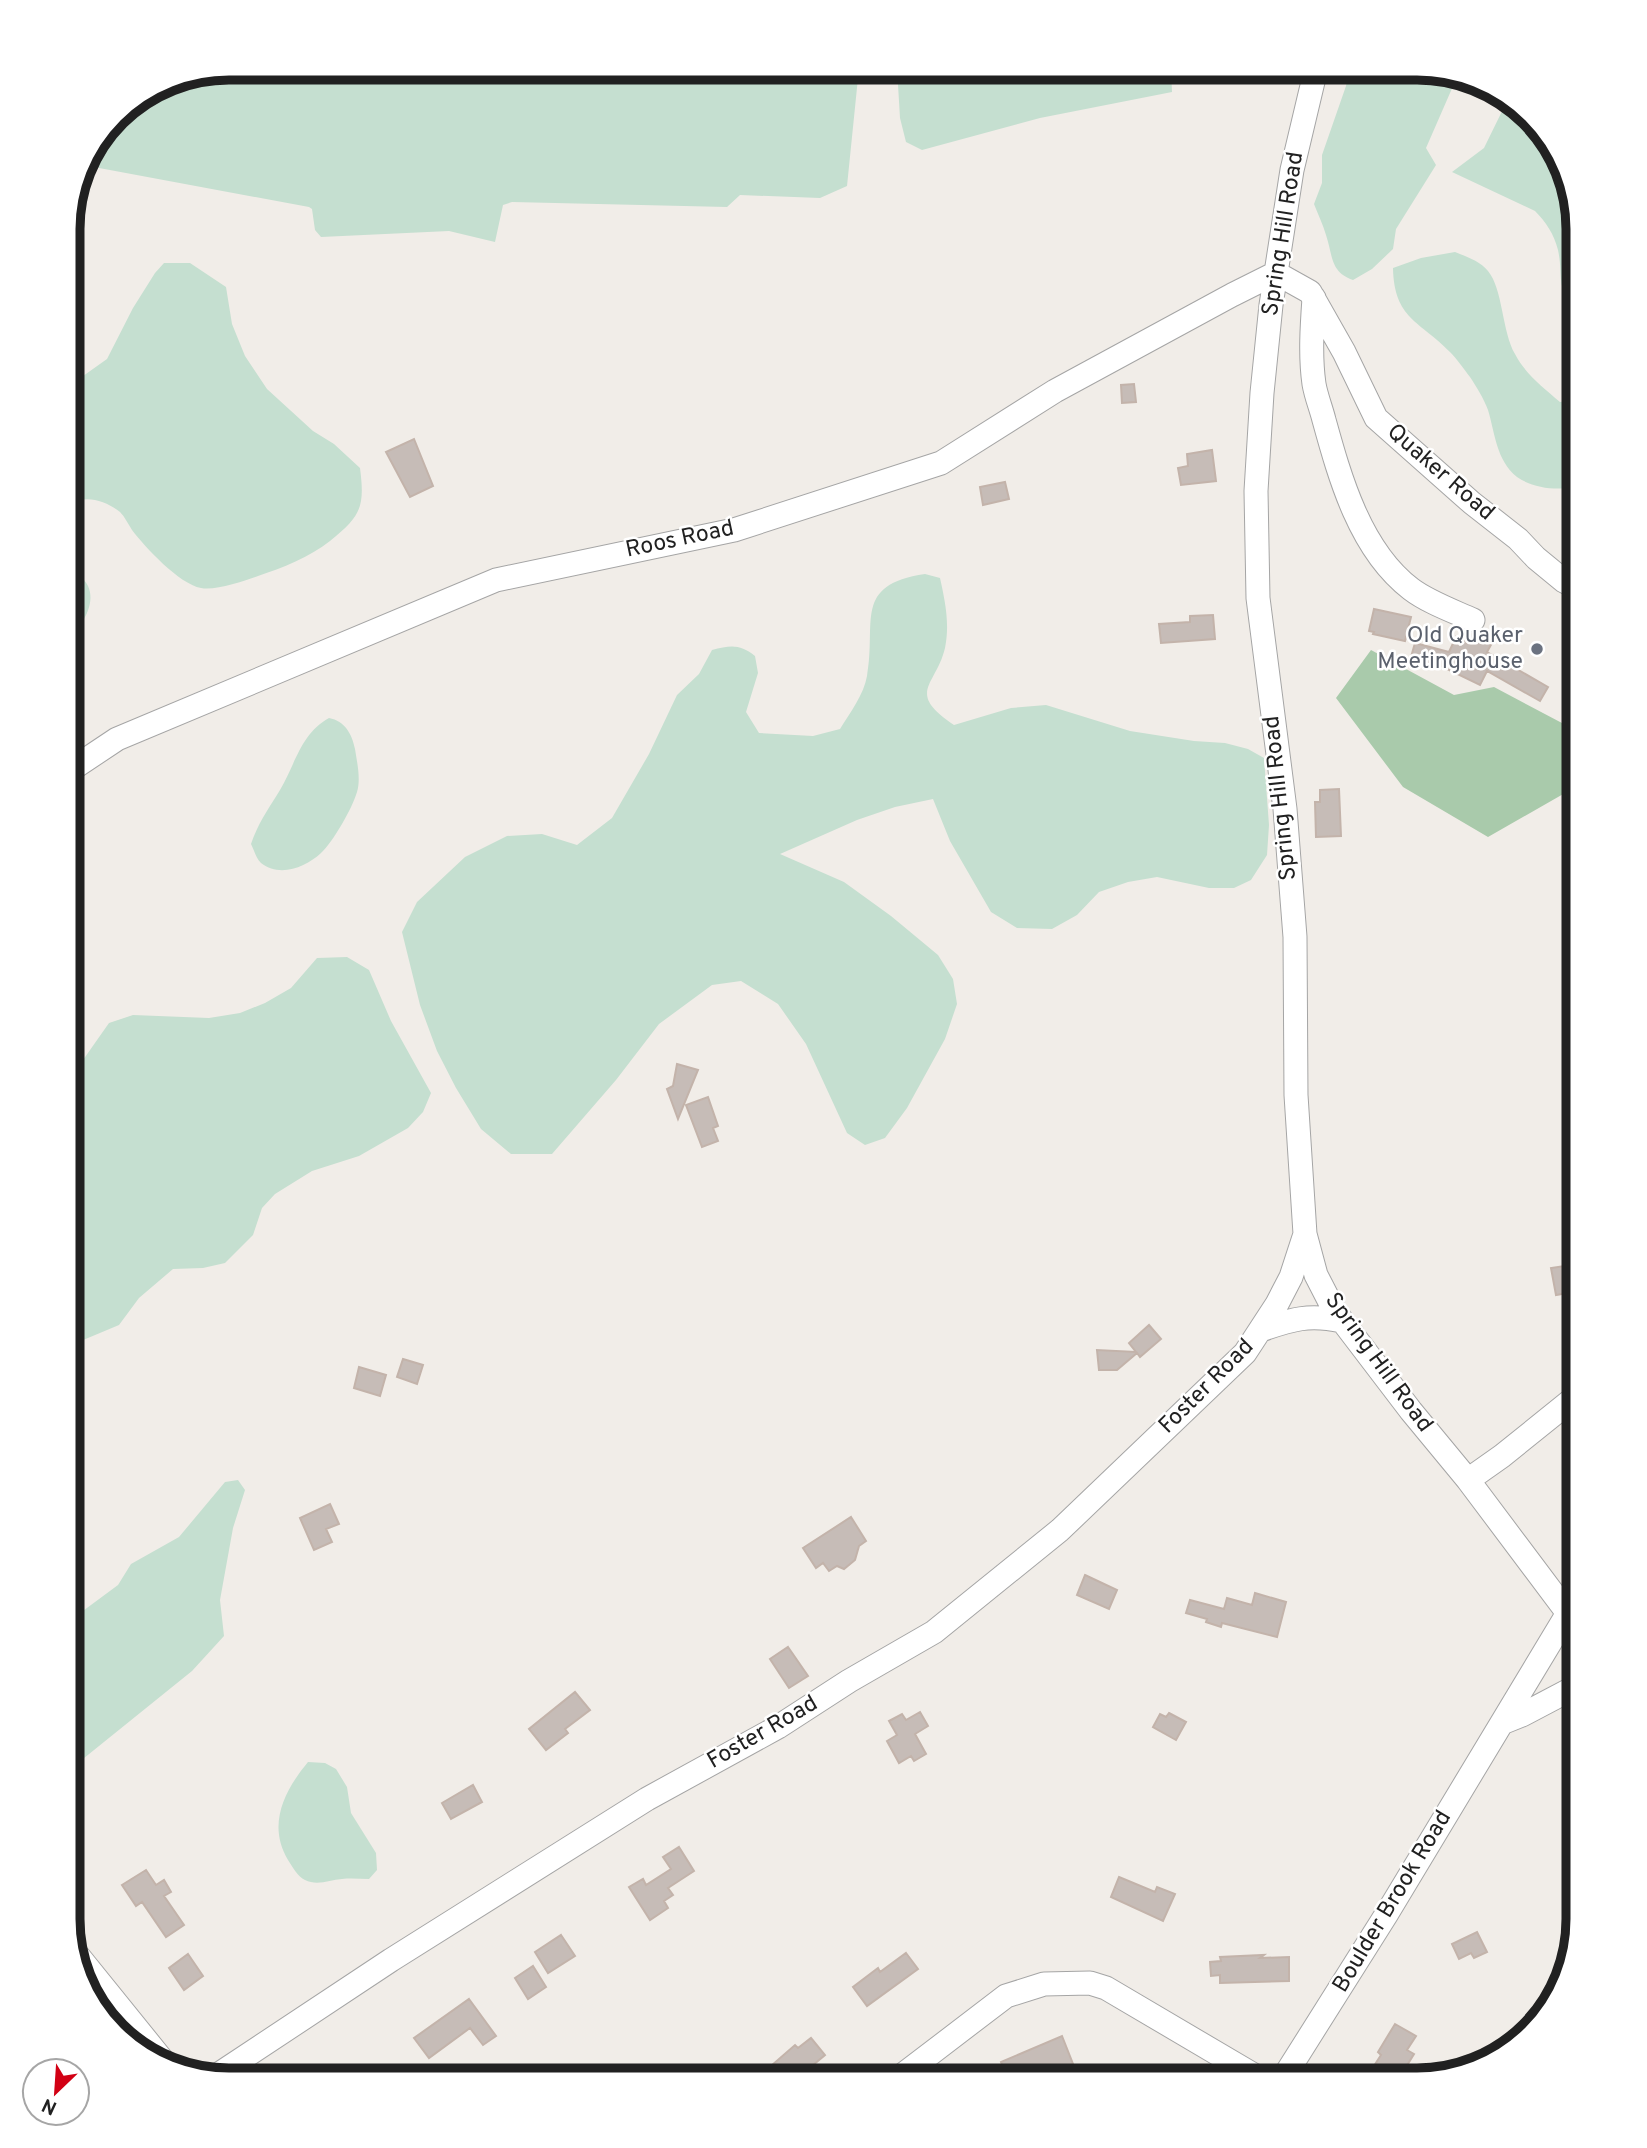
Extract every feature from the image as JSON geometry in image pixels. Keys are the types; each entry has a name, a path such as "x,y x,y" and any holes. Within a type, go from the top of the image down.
{"street":[{"name":"Spring Hill Road","path":"1313,81 1292,170 1276,273 1260,421 1256,491 1258,598 1285,809 1292,896 1296,1095 1305,1234 1316,1275 1342,1321 1468,1480 1566,1612"},
{"name":"Quaker Road","path":"1276,273 1310,292 1344,352 1376,418 1566,582"},
{"name":"Roos Road","path":"81,763 117,739 496,580 734,530 940,464 1055,391 1276,273"},
{"path":"1314,298 1314,384 1355,513 1377,551 1391,570 1411,589 1473,620"},
{"name":"Foster Road","path":"230,2067 391,1960 647,1799 778,1727 849,1681 934,1632 1060,1530 1245,1353 1291,1277 1305,1234"},
{"name":"Foster Road","path":"1261,1330 1297,1318 1321,1317 1342,1321"},
{"path":"1468,1480 1502,1457 1566,1405"},
{"name":"Boulder Brook Road","path":"1290,2067 1379,1927 1502,1723 1566,1631"},
{"path":"1502,1723 1522,1716 1566,1692"},
{"path":"89,1969 148,2043"},
{"path":"913,2067 1006,1996 1044,1984 1090,1983 1106,1988 1240,2067"}],"green space":[{"path":"858,81 847,186 820,198 740,195 727,207 512,202 503,205 495,242 449,231 321,237 315,230 312,209 94,167 111,139 131,117 163,96 200,83"},
{"path":"898,81 1172,81 1172,92 1040,118 922,150 906,142 900,118"},
{"path":"1347,81 1428,81 1453,85 1426,148 1436,165 1396,229 1393,249 1372,269 1353,280 1336,268 1314,204 1322,183 1322,155"},
{"path":"1504,108 1536,139 1551,163 1559,181 1565,210 1566,296 1561,282 1556,244 1539,215 1452,172 1484,148"},
{"path":"1455,252 1488,271 1497,288 1507,334 1515,354 1535,380 1560,402 1566,401 1566,488 1539,486 1524,481 1510,470 1497,446 1486,406 1470,377 1450,352 1404,309 1398,298 1393,268 1421,258"},
{"path":"164,263 190,263 226,287 232,324 245,356 267,389 313,431 334,444 360,468 362,492 359,510 348,525 322,547 296,562 221,587 201,588 183,580 163,564 145,546 120,512 106,503 81,500 81,378 107,359 133,308"},
{"path":"925,574 940,578 947,621 945,648 927,696 939,714 954,725 1011,708 1046,705 1130,731 1225,743 1248,749 1264,758 1269,825 1267,855 1251,880 1234,888 1209,888 1157,877 1128,882 1099,892 1077,915 1052,929 1017,928 991,912 950,841 933,799 895,807 857,820 780,854 844,882 938,955 953,979 957,1004 945,1039 907,1108 885,1138 865,1145 847,1133 806,1044 778,1004 741,981 712,985 659,1024 616,1080 552,1154 511,1154 481,1129 437,1051 420,1005 402,932 417,902 465,857 507,836 542,834 577,845 612,818 649,754 677,695 699,674 712,650 735,647 745,649 755,656 758,673 746,712 759,733 813,736 840,729 863,690 867,676 870,623 877,597 887,587 902,579"},
{"path":"81,576 90,593 89,607 81,623"},
{"path":"1371,650 1454,695 1494,687 1566,725 1566,792 1488,837 1403,787 1336,698"},
{"path":"329,718 343,725 354,743 359,776 355,799 326,848 315,858 292,869 276,870 268,867 261,863 255,854 251,844 254,836 305,741 319,724"},
{"path":"347,957 369,970 391,1021 431,1093 423,1112 408,1128 359,1156 312,1171 275,1194 262,1208 253,1235 225,1263 203,1268 173,1269 139,1298 119,1325 80,1341 80,1071 83,1060 109,1023 133,1015 209,1018 240,1013 291,988 317,958"},
{"path":"238,1480 245,1490 233,1528 220,1600 224,1636 192,1671 80,1761 80,1613 118,1585 131,1564 179,1537 225,1482"},
{"path":"308,1762 325,1763 336,1769 347,1787 351,1813 376,1853 377,1870 369,1879 310,1882 295,1871 288,1860 279,1834 281,1809 292,1785"}],"building":[{"path":"1134,384 1136,402 1122,403 1121,385"},
{"path":"414,439 433,486 410,497 386,452"},
{"path":"1212,450 1216,481 1181,485 1178,468 1188,466 1187,454"},
{"path":"1005,482 1009,499 983,505 980,487"},
{"path":"1374,609 1411,617 1405,641 1369,631"},
{"path":"1213,615 1215,639 1161,643 1159,624 1190,622 1190,616"},
{"path":"1472,634 1492,643 1487,652 1548,687 1540,701 1487,671 1480,685 1439,665 1411,657 1415,643 1449,652 1456,637 1467,643"},
{"path":"1339,789 1341,836 1316,837 1315,802 1320,802 1320,790"},
{"path":"677,1064 698,1070 678,1119 667,1089 673,1086"},
{"path":"708,1097 718,1126 713,1128 718,1141 702,1147 686,1105"},
{"path":"1566,1266 1566,1293 1556,1295 1551,1268"},
{"path":"1149,1325 1161,1339 1140,1357 1137,1353 1117,1370 1099,1370 1097,1350 1136,1352 1129,1343"},
{"path":"403,1359 423,1365 417,1384 397,1377"},
{"path":"359,1367 386,1375 380,1396 354,1388"},
{"path":"330,1504 339,1524 326,1529 332,1542 314,1550 300,1518"},
{"path":"851,1517 866,1541 859,1546 855,1560 844,1569 837,1566 829,1571 823,1563 816,1568 803,1548"},
{"path":"1085,1575 1117,1590 1109,1609 1077,1595"},
{"path":"1255,1593 1286,1602 1277,1637 1222,1623 1221,1627 1206,1622 1207,1619 1186,1613 1190,1600 1224,1609 1227,1598 1252,1605"},
{"path":"788,1647 808,1676 789,1688 770,1659"},
{"path":"575,1692 590,1710 565,1729 568,1733 546,1750 529,1729"},
{"path":"920,1712 928,1726 915,1734 926,1754 914,1761 911,1756 899,1763 887,1741 897,1735 889,1721 902,1714 906,1720"},
{"path":"1169,1713 1186,1722 1176,1740 1153,1727 1160,1714 1166,1717"},
{"path":"473,1785 482,1802 451,1819 442,1803"},
{"path":"679,1847 694,1871 668,1888 673,1895 664,1901 668,1908 650,1920 629,1887 643,1879 646,1885 671,1869 663,1857"},
{"path":"146,1870 156,1885 164,1880 171,1892 164,1896 184,1925 166,1937 142,1902 136,1906 122,1885"},
{"path":"1119,1877 1155,1892 1157,1887 1175,1894 1163,1921 1111,1897"},
{"path":"1477,1932 1487,1952 1474,1958 1471,1953 1459,1959 1452,1944"},
{"path":"561,1935 575,1956 548,1973 535,1952"},
{"path":"906,1953 918,1969 867,2006 853,1987 878,1968 880,1972"},
{"path":"188,1954 203,1976 184,1990 169,1968"},
{"path":"1264,1955 1260,1958 1289,1957 1289,1981 1220,1983 1220,1975 1211,1976 1210,1962 1221,1961 1220,1957"},
{"path":"533,1966 546,1987 528,1999 515,1978"},
{"path":"469,1999 496,2036 483,2045 470,2028 429,2058 414,2038"},
{"path":"1395,2024 1416,2036 1407,2050 1414,2054 1406,2067 1376,2067 1381,2055 1378,2052"},
{"path":"1062,2036 1073,2064 1065,2067 1003,2067 1001,2062"},
{"path":"811,2038 825,2055 811,2067 770,2067 795,2045 798,2048"}],"place":[{"name":"Old Quaker Meetinghouse","path":"1537,649"}]}
